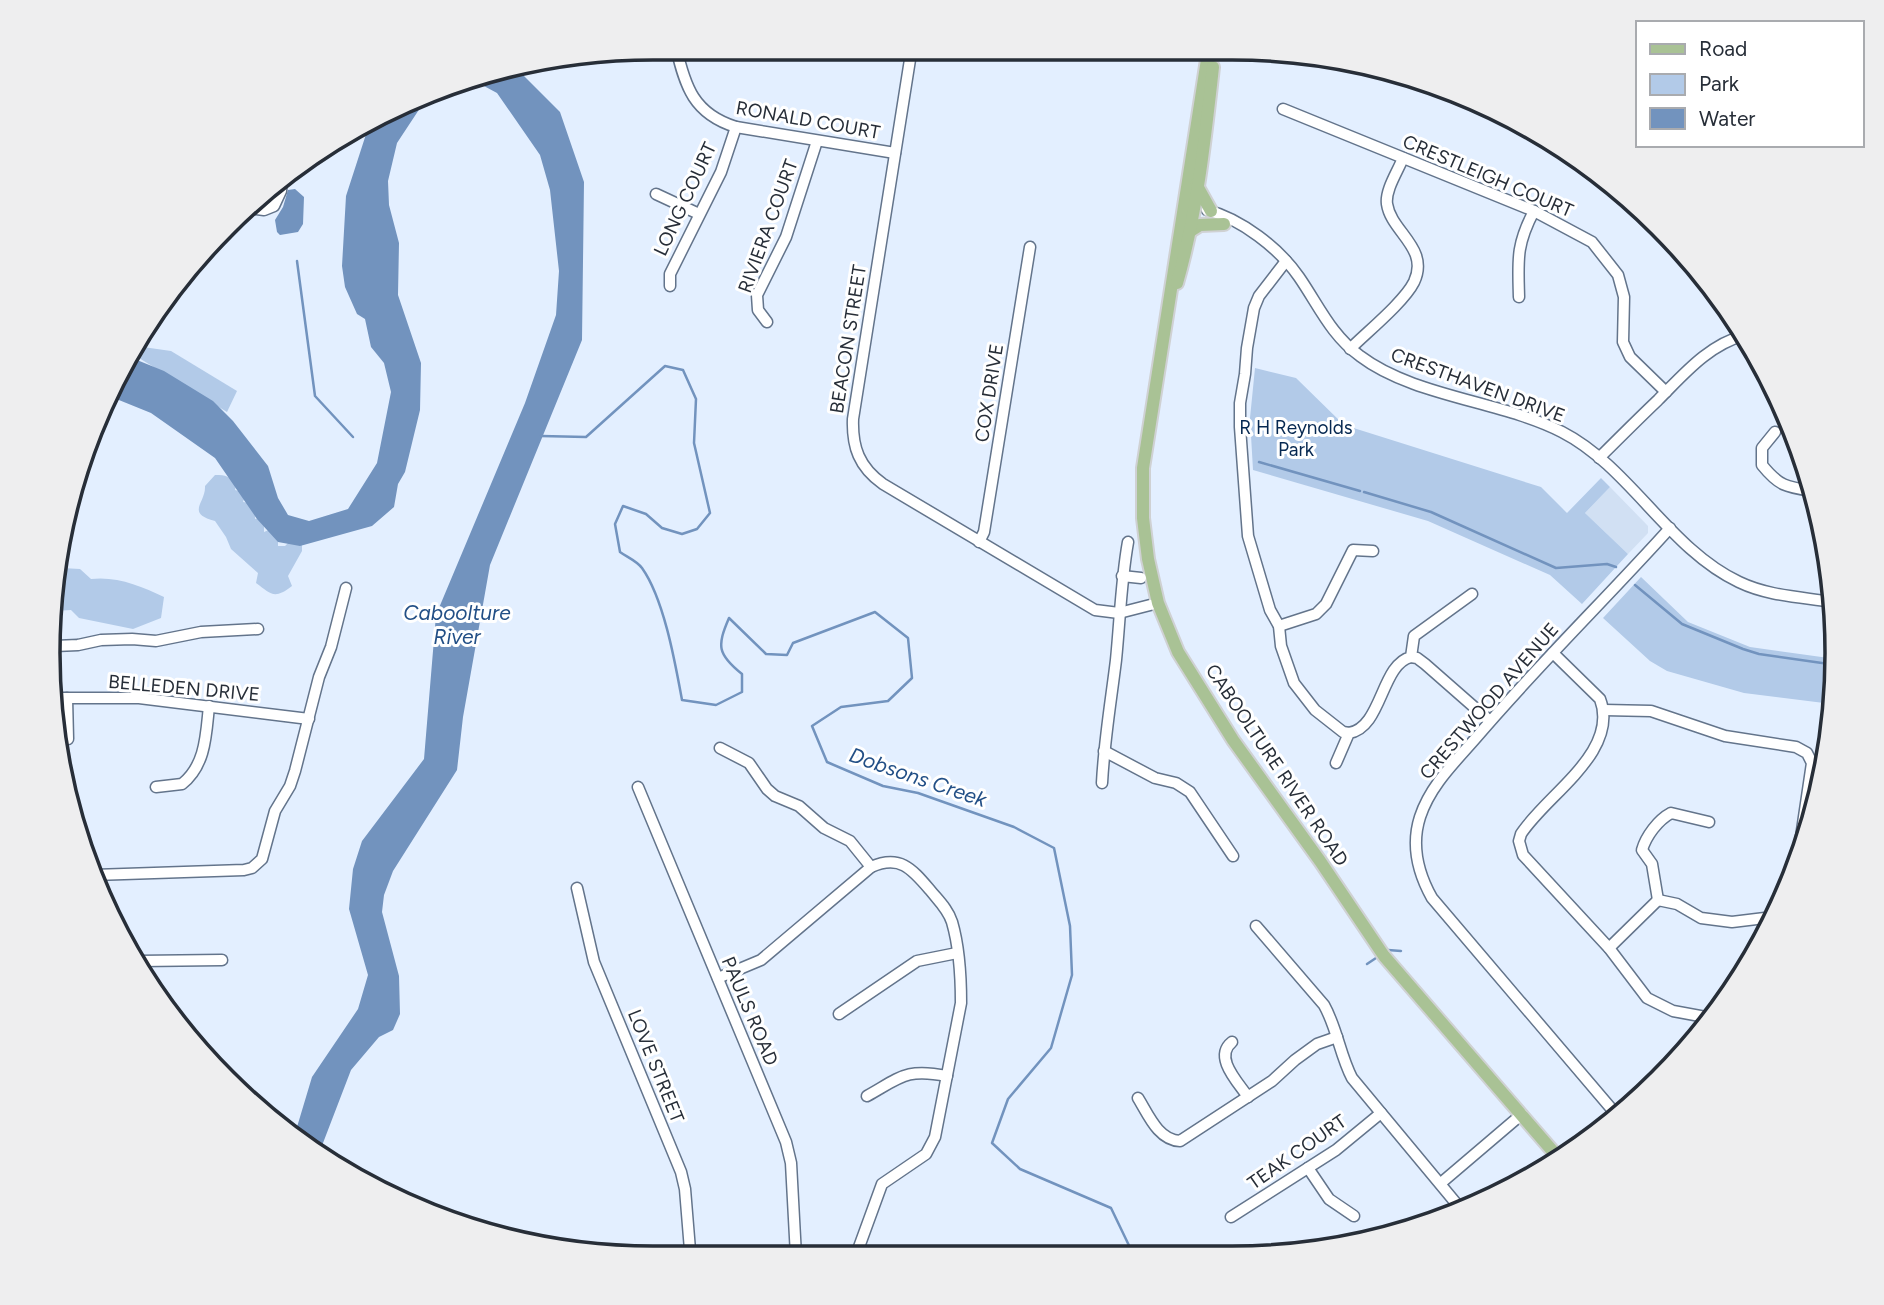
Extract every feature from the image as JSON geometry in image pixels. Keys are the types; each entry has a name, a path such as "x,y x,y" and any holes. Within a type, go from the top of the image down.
{"main road":[{"name":"CABOOLTURE RIVER ROAD","path":"1207,60 1187,207 1143,468 1144,531 1158,603 1178,652 1233,740 1320,860 1384,956 1553,1151"},
{"name":"CABOOLTURE RIVER ROAD","path":"1165,327 1189,232 1187,207 1196,184 1208,116 1213,60"},
{"path":"1196,184 1211,211"},
{"path":"1189,232 1200,225 1224,224"}],"street":[{"name":"RONALD COURT","path":"679,60 692,97 716,120 736,127 895,153"},
{"name":"BEACON STREET","path":"910,60 853,419 852,437 855,450 870,475 1095,610 1119,613 1158,603"},
{"name":"CRESTLEIGH COURT","path":"1283,109 1534,211 1592,242 1618,275 1624,297 1623,342 1630,357 1666,391"},
{"name":"LONG COURT","path":"670,286 670,274 721,172 736,127"},
{"name":"RIVIERA COURT","path":"767,322 758,310 757,295 786,237 817,141"},
{"path":"1350,349 1407,292 1417,273 1414,250 1387,205 1403,158"},
{"path":"259,209 274,206 281,191"},
{"path":"656,194 699,214"},
{"name":"CRESTHAVEN DRIVE","path":"1187,207 1227,216 1263,240 1286,261 1326,321 1350,349 1371,364 1394,376 1553,428 1575,439 1599,458 1710,565 1741,583 1779,594 1822,600"},
{"name":"CRESTHAVEN DRIVE","path":"1187,207 1224,224 1242,228"},
{"path":"1519,298 1517,254 1522,232 1534,211"},
{"name":"COX DRIVE","path":"979,542 984,532 1030,247"},
{"path":"1286,261 1266,284 1254,308 1240,403 1242,473 1247,498 1248,536 1267,602 1279,626 1288,667 1299,690 1315,710 1343,732 1355,732 1362,727 1396,666 1403,659 1411,657 1425,663 1490,721"},
{"path":"1599,458 1711,350 1734,338"},
{"path":"1775,432 1762,448 1762,465 1781,485 1801,489"},
{"name":"CRESTWOOD AVENUE","path":"1610,1108 1441,910 1423,881 1416,850 1416,833 1425,803 1433,788 1490,721 1670,528"},
{"path":"1102,783 1122,576 1128,542"},
{"path":"1279,626 1316,614 1326,604 1353,550 1373,551"},
{"path":"1122,576 1141,578"},
{"path":"103,875 244,870 262,859 275,811 290,786 346,588"},
{"path":"1411,657 1412,644 1420,631 1462,604 1472,594"},
{"path":"60,646 113,639 156,641 201,632 258,629"},
{"path":"1553,653 1600,699 1605,722 1592,753 1526,826 1519,841 1522,855 1609,948 1647,998 1673,1011 1700,1016"},
{"path":"62,698 68,739"},
{"name":"BELLEDEN DRIVE","path":"62,698 139,698 309,719"},
{"path":"156,787 181,784 194,770 203,754 209,706"},
{"path":"1604,710 1663,713 1724,736 1796,747 1807,754 1812,763 1808,788"},
{"path":"1336,763 1349,733"},
{"path":"720,748 748,763 775,796 806,810 824,828 850,841 871,867"},
{"path":"1104,751 1155,778 1177,783 1190,792 1233,856"},
{"name":"PAULS ROAD","path":"638,787 786,1142 791,1163 795,1246"},
{"path":"1658,900 1652,864 1642,850 1645,840 1664,817 1671,813 1709,822"},
{"path":"718,978 761,960 871,867 883,862 895,862 913,870 949,915 957,953 961,1003 932,1146 920,1160 882,1184 859,1246"},
{"name":"LOVE STREET","path":"577,888 594,962 681,1172 690,1246"},
{"path":"1609,948 1658,900"},
{"path":"1658,900 1677,904 1701,918 1732,922 1761,918"},
{"path":"1256,926 1324,1005 1331,1017 1345,1065 1352,1079 1455,1201"},
{"path":"839,1014 917,961 957,953"},
{"path":"146,961 222,960"},
{"path":"1138,1098 1162,1134 1174,1141 1187,1138 1272,1082 1317,1044 1337,1037"},
{"path":"1231,1042 1223,1053 1225,1063 1248,1097"},
{"path":"867,1096 909,1073 923,1071 947,1076"},
{"name":"TEAK COURT","path":"1231,1217 1336,1150 1381,1113"},
{"path":"1441,1183 1522,1114"},
{"path":"1308,1168 1329,1199 1354,1216"}],"shaded area":[{"path":"1610,487 1648,526 1648,533 1628,554 1585,513"}],"green space":[{"path":"144,347 171,351 237,391 227,412 139,358"},
{"name":"R H Reynolds Park","path":"1255,368 1296,378 1344,425 1541,487 1567,513 1601,478 1610,487 1585,513 1628,554 1582,604 1550,575 1428,521 1253,470 1250,418"},
{"path":"215,475 222,475 234,482 235,490 245,496 243,502 249,503 255,511 255,519 260,518 264,524 264,532 271,529 278,536 278,546 285,546 294,537 302,540 302,551 288,576 292,586 281,593 273,594 256,583 258,573 231,549 215,521 201,515 199,507 205,486"},
{"path":"66,568 80,569 91,579 129,583 164,597 161,618 133,629 79,618 71,610 61,611"},
{"path":"1641,577 1688,622 1750,647 1825,657 1822,703 1744,693 1667,671 1650,661 1603,618"}],"water":[{"name":"Caboolture River","path":"522,74 560,112 584,182 582,340 490,565 463,717 457,770 393,871 384,895 382,912 399,976 400,1014 393,1030 379,1037 351,1070 323,1146 297,1127 312,1077 358,1009 368,975 349,909 353,869 362,841 424,759 436,615 525,403 556,315 559,271 550,190 540,155 497,93 482,85"},
{"path":"420,107 397,143 388,181 389,205 399,243 398,295 421,363 420,410 405,472 398,484 394,507 372,526 300,546 278,542 257,519 215,458 151,413 117,399 137,360 164,371 213,401 233,421 268,466 278,498 288,515 309,521 348,509 377,463 391,392 384,363 371,347 365,319 357,314 345,287 342,266 346,196 366,134"},
{"path":"295,189 304,197 303,224 298,232 280,235 275,220 283,207 288,190"}],"waterway":[{"path":"297,261 315,396 353,437"},
{"name":"Dobsons Creek","path":"541,436 586,437 665,366 683,370 696,399 694,443 710,513 697,529 682,534 662,528 646,514 623,506 615,524 620,552 642,568 657,596 668,631 682,700 716,705 742,692 742,674 728,661 722,649 722,636 729,618 766,654 787,655 793,643 875,612 908,638 912,678 888,701 841,707 812,726 827,762 883,786 918,793 1014,827 1054,848 1070,926 1072,975 1051,1048 1008,1099 992,1143 1020,1169 1111,1208 1129,1246"},
{"path":"1259,462 1360,491"},
{"path":"1364,492 1431,512 1556,568 1607,564 1616,567"},
{"path":"1635,585 1682,624 1759,654 1824,663"},
{"path":"1388,950 1401,951"},
{"path":"1367,964 1376,958"}]}
